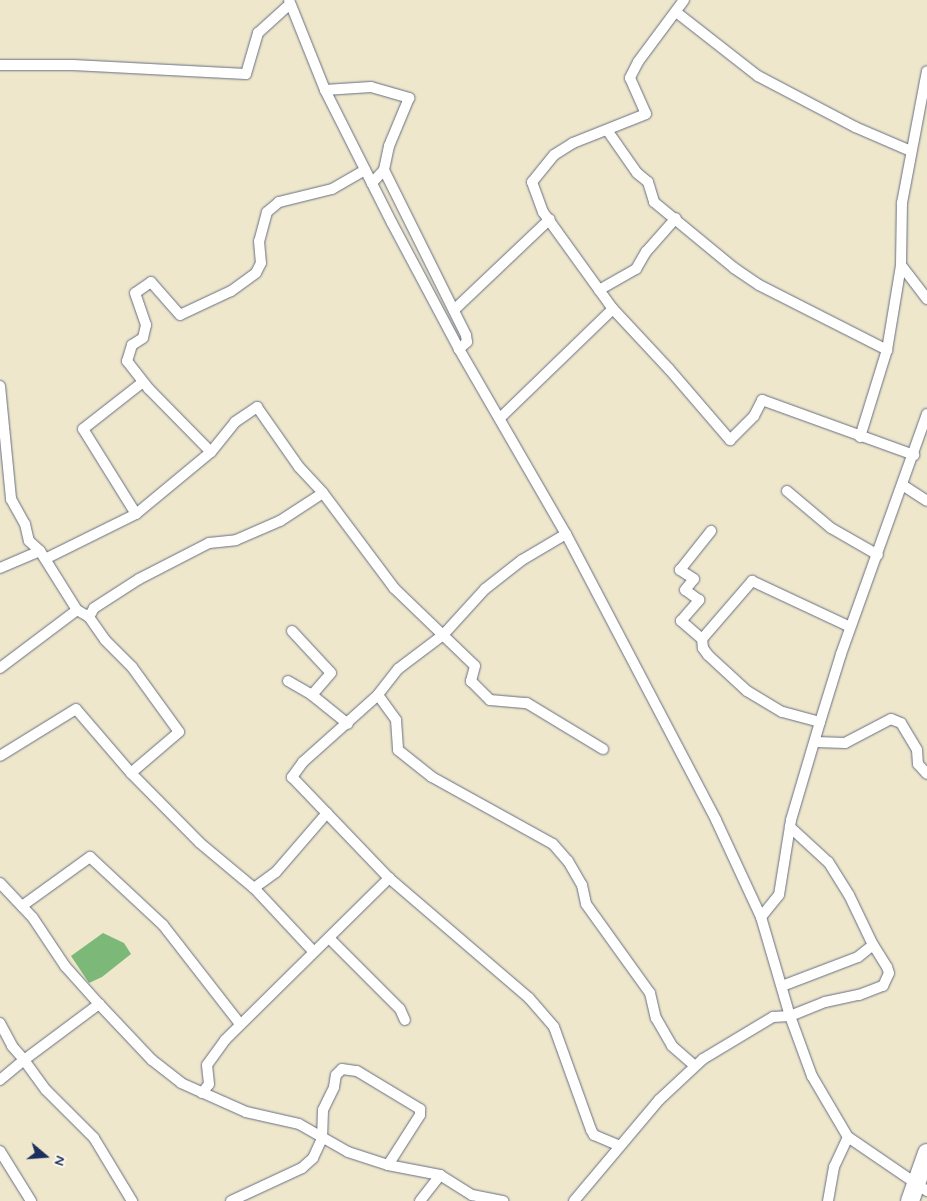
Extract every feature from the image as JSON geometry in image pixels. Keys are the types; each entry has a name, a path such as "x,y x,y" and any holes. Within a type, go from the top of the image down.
{"highway":[{"path":"918,1192 927,1153"}],"street":[{"path":"684,0 638,62 630,78 646,114 573,143 554,155 532,182 533,193 613,309 669,369 730,440 754,416 762,400 914,455"},
{"path":"0,65 73,65 246,74 258,33 290,2 325,90 365,170 459,349 566,534 716,820 761,917 790,1016 812,1076 848,1137 918,1192"},
{"path":"676,12 758,76 855,127 911,151"},
{"path":"860,437 887,350 901,264 902,203 927,71"},
{"path":"325,90 371,86 409,98 389,146 384,170 372,183"},
{"path":"607,130 637,173 648,182 654,202 676,218 742,275 887,350"},
{"path":"211,452 143,382 127,361 132,345 143,338 146,325 136,293 151,282 180,314 231,291 256,273 261,263 259,241 266,212 279,202 332,189 365,170"},
{"path":"384,170 466,335 466,342 459,349"},
{"path":"599,290 636,269 646,252 676,218"},
{"path":"454,310 550,219"},
{"path":"901,264 927,299"},
{"path":"500,418 613,309"},
{"path":"136,514 83,429 143,382"},
{"path":"0,386 11,499 25,524 28,541 44,555 77,610 89,617 105,640 132,667 179,732 131,773"},
{"path":"0,568 44,555 136,514 211,452 235,422 257,408 298,468 323,493 394,588 475,666 472,681 490,700 527,703 603,749"},
{"path":"761,917 779,895 790,827 816,742 820,722 850,627 914,455 924,433 927,414"},
{"path":"904,486 927,501"},
{"path":"788,491 831,528 878,555"},
{"path":"89,617 94,608 139,579 209,543 236,540 280,521 323,493"},
{"path":"711,531 680,570 694,579 685,590 699,600 681,620 702,639 703,648 708,655 747,691 782,712 820,722"},
{"path":"566,534 522,560 484,589 443,635 398,669 378,695 348,724 303,762 292,777 389,878 529,998 554,1027 594,1135 618,1145"},
{"path":"702,639 752,581 850,627"},
{"path":"0,668 77,610"},
{"path":"292,631 330,673 312,695"},
{"path":"288,681 312,695 348,724"},
{"path":"378,695 396,720 398,750 432,778 552,844 568,861 582,885 586,904 650,993 656,1018 672,1046 695,1066"},
{"path":"0,756 76,709 131,773 200,843 254,888 313,951"},
{"path":"816,742 845,743 891,719 901,723 917,750 918,764 927,774"},
{"path":"254,888 276,872 328,813"},
{"path":"574,1201 618,1145 658,1100 695,1066 758,1023 773,1017 790,1016 826,1002 859,995 882,986 889,973 887,967 873,945 849,896 828,862 790,827"},
{"path":"22,906 90,857 163,925 240,1024"},
{"path":"202,1093 209,1084 207,1065 240,1024 389,878"},
{"path":"0,883 22,906 65,966 99,1004 162,1070 180,1084 246,1112 299,1124 322,1139 388,1164 440,1175 472,1195 503,1201"},
{"path":"329,938 400,1009 404,1020"},
{"path":"782,986 858,957 873,945"},
{"path":"0,1080 99,1004"},
{"path":"0,1023 12,1046 46,1090 94,1138 132,1201"},
{"path":"231,1201 302,1168 319,1150 322,1139 323,1110 334,1087 336,1074 349,1068 420,1109 388,1164"},
{"path":"828,1201 834,1167 848,1137"},
{"path":"0,1152 31,1201"},
{"path":"420,1201 440,1175"}],"green space":[{"path":"103,933 124,943 131,954 102,977 89,983 71,956"}]}
